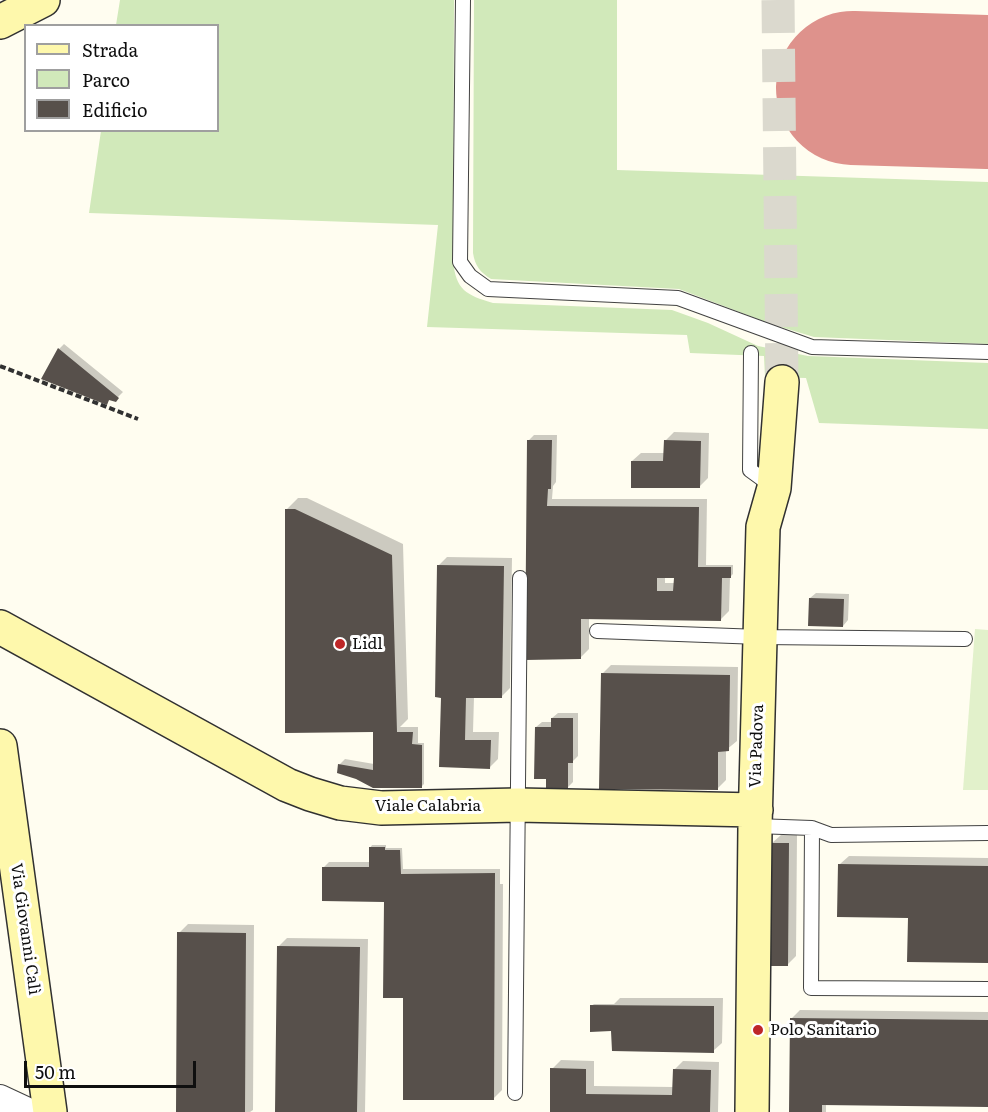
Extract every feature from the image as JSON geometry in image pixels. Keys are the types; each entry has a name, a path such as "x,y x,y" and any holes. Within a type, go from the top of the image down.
{"main road":[{"path":"0,22 43,0"},
{"name":"Via Padova","path":"752,1112 755,818 763,527 774,488 782,382"},
{"name":"Viale Calabria","path":"0,627 287,785 340,802 381,808 518,805 755,818"},
{"name":"Via Giovanni Calì","path":"0,746 50,1112"}],"street":[{"path":"0,1098 30,1112"}],"lane":[{"path":"463,0 460,262 470,276 488,289 678,298 812,347 988,352"},
{"path":"751,353 750,470 774,488"},
{"path":"515,1094 520,578"},
{"path":"597,631 760,637 965,639"},
{"path":"755,818 812,828 831,836 988,833"},
{"path":"812,828 811,988 988,989"}],"path":[{"path":"0,366 138,419"}],"green space":[{"path":"120,0 454,0 453,261 457,279 464,290 493,303 672,310 708,323 758,346 808,356 988,363 988,429 819,423 806,378 765,377 764,356 690,353 687,335 427,327 438,225 89,213 101,132 219,132 219,24 116,24"},
{"path":"474,0 617,0 617,170 988,182 988,344 814,337 771,324 679,289 491,279 479,268 473,253"},
{"path":"975,629 988,630 988,790 963,790"}],"building":[{"path":"58,348 119,398 116,402 109,400 107,405 41,379"},
{"path":"527,440 552,440 551,489 548,489 547,506 699,507 698,567 731,567 731,578 722,578 721,621 581,619 581,659 525,660","holes":["657,578 674,578 673,591 657,591"]},
{"path":"664,440 701,441 700,488 631,488 631,461 663,461"},
{"name":"Lidl","path":"285,509 295,509 392,555 397,732 413,732 412,744 422,745 422,788 373,788 337,773 338,764 373,770 373,732 285,733"},
{"path":"437,565 504,566 502,698 466,698 465,740 491,740 490,769 439,767 441,698 435,697"},
{"path":"809,598 844,599 843,627 808,626"},
{"path":"601,673 730,675 729,751 718,752 718,790 599,789"},
{"path":"551,718 573,718 573,763 568,763 568,789 546,789 546,779 534,779 535,727 551,727"},
{"path":"771,843 789,843 788,966 769,966"},
{"path":"369,847 400,850 401,874 495,873 494,1100 403,1100 403,998 383,998 384,902 322,901 322,867 369,867"},
{"path":"838,864 988,866 988,963 907,962 908,918 837,917"},
{"path":"177,932 246,933 245,1112 176,1112"},
{"path":"277,946 360,947 357,1112 275,1112"},
{"path":"590,1005 714,1006 714,1053 612,1051 611,1031 590,1032"},
{"path":"790,1018 988,1020 988,1107 822,1105 822,1112 789,1112"},
{"path":"550,1068 586,1069 586,1094 672,1095 673,1069 711,1070 710,1112 550,1112"}],"runway":[{"path":"853,88 988,92"}],"tunnel":[{"path":"778,0 782,382"}],"place":[{"name":"Lidl","path":"340,644"},
{"name":"Polo Sanitario","path":"758,1030"}]}
